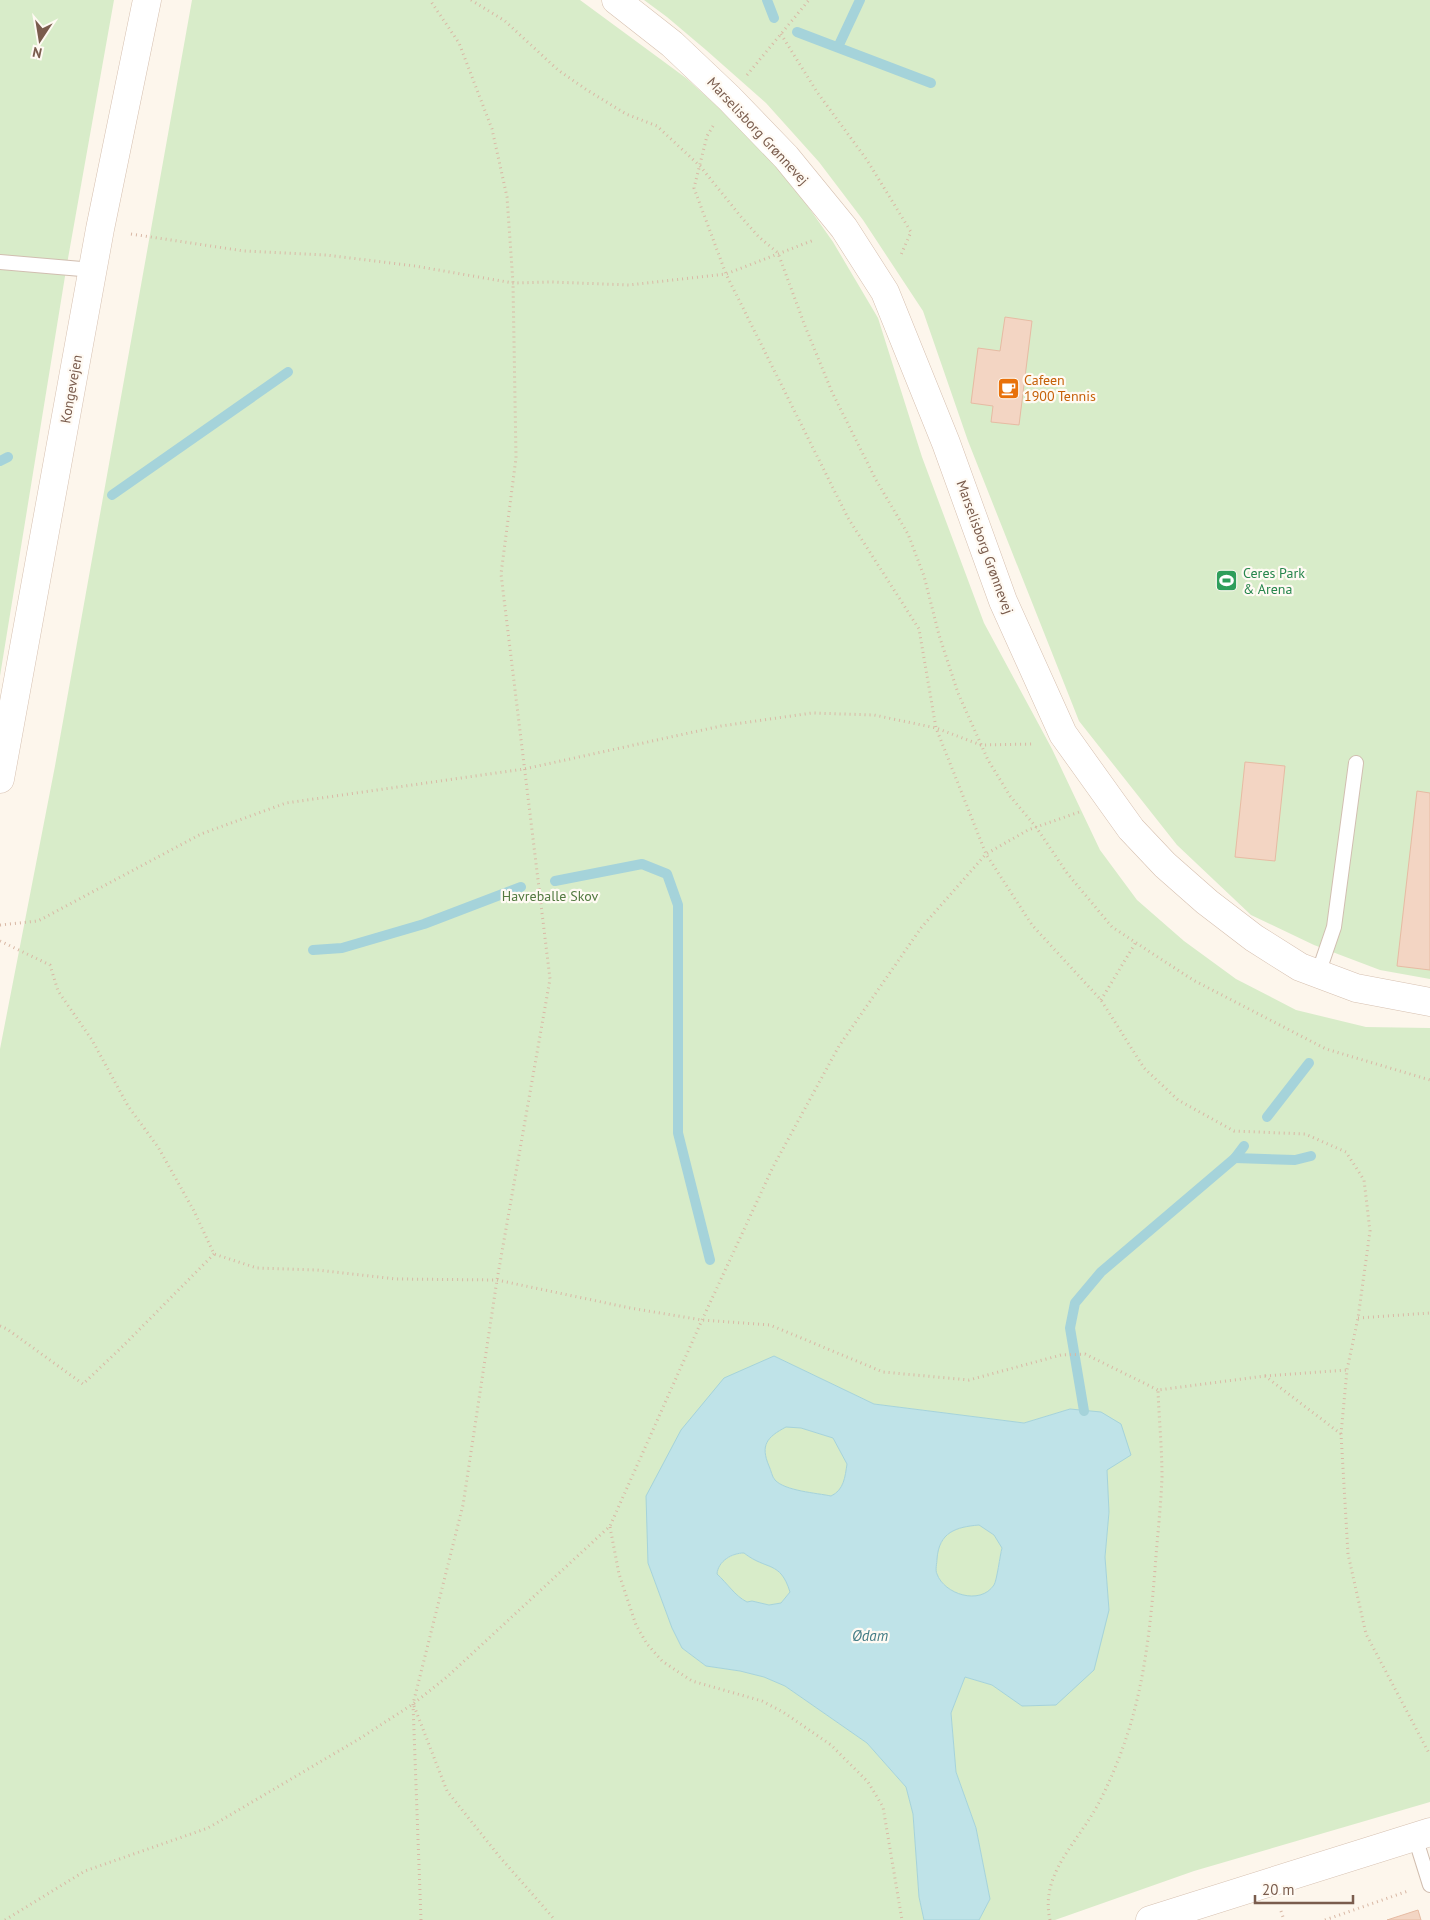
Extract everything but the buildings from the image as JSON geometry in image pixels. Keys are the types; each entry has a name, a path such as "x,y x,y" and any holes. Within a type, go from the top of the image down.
{"street":[{"name":"Kongevejen","path":"0,779 100,229 147,0"},
{"name":"Marselisborg Grønnevej","path":"616,0 672,44 730,98 786,157 844,228 885,292 946,443 1003,601 1067,743 1131,829 1165,865 1207,902 1254,938 1300,967 1356,988 1430,1002"},
{"path":"1150,1920 1423,1834"}],"lane":[{"path":"0,262 93,270"},
{"path":"1318,974 1334,927 1356,763"},
{"path":"1423,1834 1430,1885"}],"path":[{"path":"421,1920 413,1704 463,1504 497,1280 550,978 501,574 516,458 513,283 508,197 492,129 459,43 430,0"},
{"path":"471,0 505,21 558,70 587,90 626,114 657,126 700,166 742,218 778,254 832,392 876,480 908,534 924,576 939,635 981,746 1010,796 1036,827 1068,873 1112,927 1193,980 1326,1050 1430,1080"},
{"path":"810,0 730,98 707,136 694,188 726,274 848,518 919,629 936,728 986,854 1032,925 1101,1000 1144,1068 1178,1100 1234,1131 1304,1134 1346,1152 1364,1180 1370,1231 1358,1318 1347,1370 1341,1434 1348,1554 1366,1634 1430,1755"},
{"path":"781,34 817,92 867,160 911,232 885,292"},
{"path":"100,229 244,251 326,255 415,266 513,283 552,282 629,285 726,274 844,228"},
{"path":"0,925 38,922 201,834 286,803 524,769 722,726 812,713 874,716 936,728 981,746 1067,743"},
{"path":"5,1920 85,1871 208,1828 359,1739 413,1704 448,1676 610,1526 773,1167 839,1046 921,928 986,854 1036,827 1112,801"},
{"path":"0,941 50,965 58,991 92,1040 128,1106 158,1147 194,1211 214,1254 257,1268 316,1270 396,1279 497,1280 630,1308 702,1320 770,1325 883,1372 969,1380 1061,1355 1085,1354 1158,1390 1265,1376 1347,1370"},
{"path":"1101,1000 1136,942"},
{"path":"0,1326 8,1329 82,1384 122,1347 214,1254"},
{"path":"1358,1318 1430,1313"},
{"path":"1265,1376 1341,1434"},
{"path":"1050,1920 1048,1914 1050,1887 1062,1859 1088,1820 1105,1788 1122,1750 1140,1692 1152,1608 1162,1476 1158,1390"},
{"path":"610,1526 619,1574 636,1625 646,1644 662,1661 692,1681 762,1701 783,1712 832,1745 868,1782 883,1807 902,1920"},
{"path":"413,1704 447,1792 499,1856 555,1920"},
{"path":"1325,1920 1402,1893"},
{"path":"1281,1913 1284,1920"}],"green space":[{"path":"0,0 114,0 67,264 0,676"},
{"name":"Havreballe Skov","path":"192,0 580,0 686,78 742,129 793,185 833,242 878,318 922,457 984,623 1052,749 1100,850 1137,900 1184,941 1236,979 1296,1010 1366,1027 1430,1028 1430,1802 1194,1871 1055,1920 979,1920 990,1899 976,1828 956,1772 951,1713 965,1677 992,1685 1023,1706 1056,1705 1109,1610 1105,1557 1109,1512 1107,1470 1084,1411 1070,1409 1024,1423 874,1404 774,1356 648,1563 672,1628 682,1648 706,1666 764,1677 785,1686 867,1743 906,1787 913,1814 919,1897 924,1920 0,1920 0,1049 55,766"},
{"name":"Ceres Park & Arena","path":"644,0 1430,0 1430,979 1380,970 1314,945 1251,915 1177,845 1079,721 968,441 923,311 863,220 819,162 766,103 667,17"},
{"path":"787,1426 801,1428 833,1438 847,1464 841,1487 831,1496 786,1487 774,1479 766,1459 765,1447 774,1434"},
{"path":"979,1525 994,1535 1002,1547 996,1578 994,1585 988,1592 972,1596 963,1595 947,1587 937,1574 938,1550 945,1537 950,1533 963,1527"},
{"path":"744,1553 752,1559 772,1567 782,1575 790,1592 781,1603 769,1605 752,1601 747,1602 735,1593 717,1574 723,1561"}],"water":[{"name":"Ødam","path":"774,1356 874,1404 1024,1423 1070,1409 1101,1412 1121,1424 1131,1455 1107,1470 1109,1512 1105,1557 1109,1610 1094,1670 1056,1705 1022,1706 992,1685 965,1677 951,1713 956,1772 976,1828 990,1899 979,1920 924,1920 919,1897 913,1814 906,1787 867,1743 785,1686 764,1677 706,1666 682,1648 672,1628 648,1563 646,1496 681,1430 724,1378","holes":["786,1427 801,1428 833,1438 847,1464 843,1483 839,1490 831,1496 786,1487 774,1479 766,1459 765,1447 774,1434","979,1525 994,1535 1002,1548 994,1585 980,1595 963,1595 954,1592 941,1581 937,1574 938,1550 941,1543 950,1533 963,1527","739,1553 744,1553 752,1559 772,1567 782,1575 790,1592 781,1603 769,1605 752,1601 747,1602 735,1593 717,1574 720,1565 726,1559"]}],"waterway":[{"path":"767,0 774,18"},
{"path":"838,47 860,0"},
{"path":"797,32 931,83"},
{"path":"112,495 288,372"},
{"path":"0,461 8,457"},
{"path":"555,881 642,864 667,874 678,905 678,1133 710,1260"},
{"path":"313,950 342,948 424,924 521,887"},
{"path":"1267,1117 1309,1063"},
{"path":"1084,1411 1070,1328 1075,1303 1101,1272 1235,1158 1244,1146"},
{"path":"1235,1158 1295,1160 1311,1156"}],"place":[{"name":"Cafeen 1900 Tennis","path":"1008,388"},
{"name":"Ceres Park & Arena","path":"1227,581"}]}
